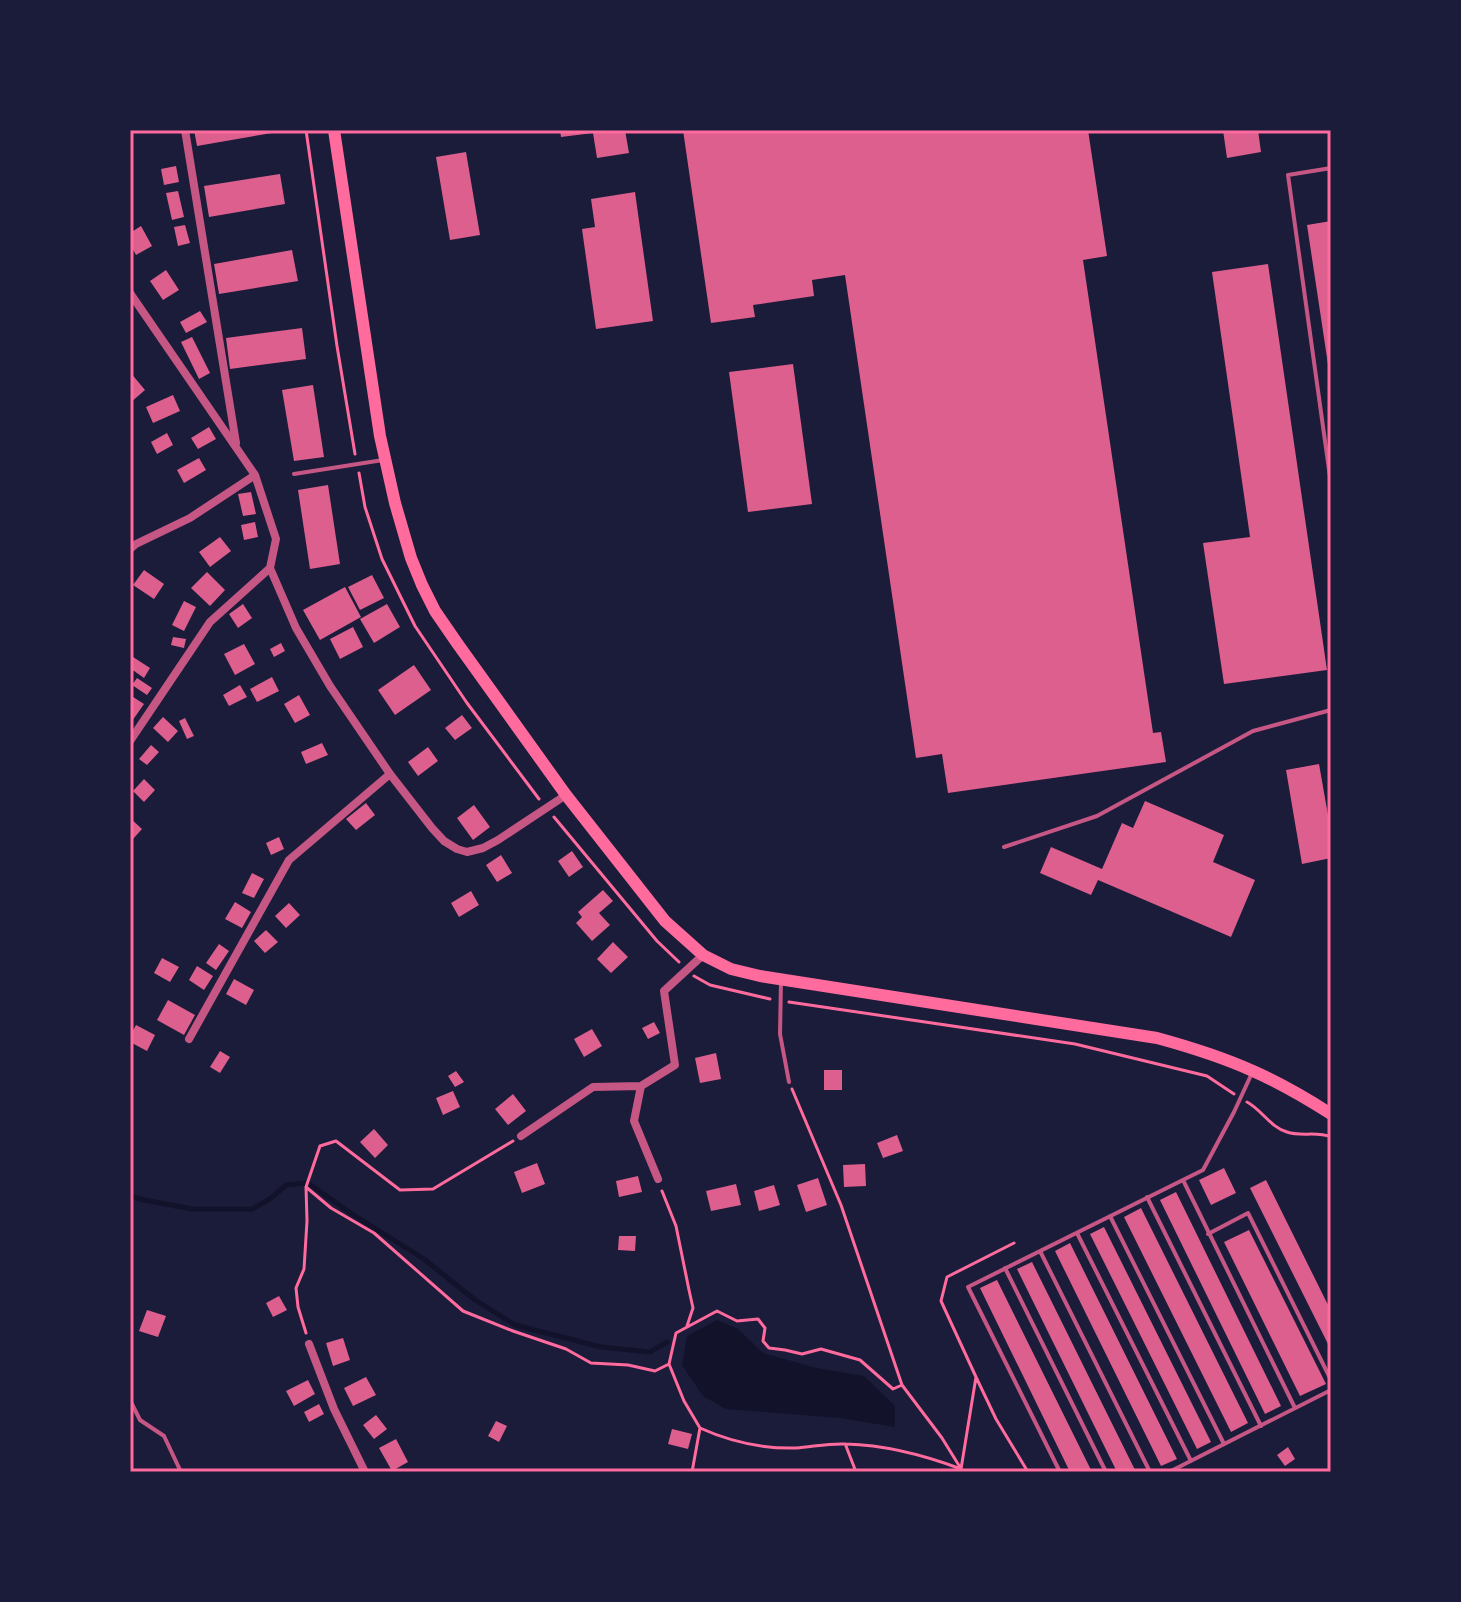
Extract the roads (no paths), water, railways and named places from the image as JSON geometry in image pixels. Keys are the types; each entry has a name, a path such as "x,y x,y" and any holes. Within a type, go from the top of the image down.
{"main road":[{"path":"334,130 385,459 411,558 422,585 435,611 566,795 665,921 703,955 731,969 1157,1038 1207,1052 1253,1070 1331,1114"}],"street":[{"path":"185,130 237,447"},
{"path":"130,293 255,475 276,539 270,568 296,628 330,686 390,774 432,828 444,841 467,852 498,840 566,795"},
{"path":"130,549 190,518 255,475"},
{"path":"130,741 210,622 270,568"},
{"path":"189,1039 289,860 390,774"},
{"path":"521,1136 593,1087 641,1086 675,1065 664,991 703,955"},
{"path":"641,1086 634,1121 658,1179"},
{"path":"309,1344 334,1409 365,1472"}],"lane":[{"path":"1331,168 1288,175 1331,484"},
{"path":"294,474 385,459"},
{"path":"1004,847 1097,816 1253,731 1331,710"},
{"path":"781,979 780,1034 789,1082"},
{"path":"1060,1472 968,1287 1203,1170 1253,1070"},
{"path":"1183,1180 1295,1408"},
{"path":"1147,1197 1261,1426"},
{"path":"1208,1234 1248,1213 1331,1380"},
{"path":"1110,1216 1224,1444"},
{"path":"1077,1233 1191,1461"},
{"path":"1040,1251 1150,1472"},
{"path":"1005,1268 1106,1472"},
{"path":"1169,1472 1331,1390"},
{"path":"130,1400 140,1420 164,1436 181,1472"}],"waterway":[{"path":"130,1196 192,1209 252,1209 286,1185 308,1183 424,1259 475,1300 515,1325 601,1347 650,1352 667,1342"}]}
